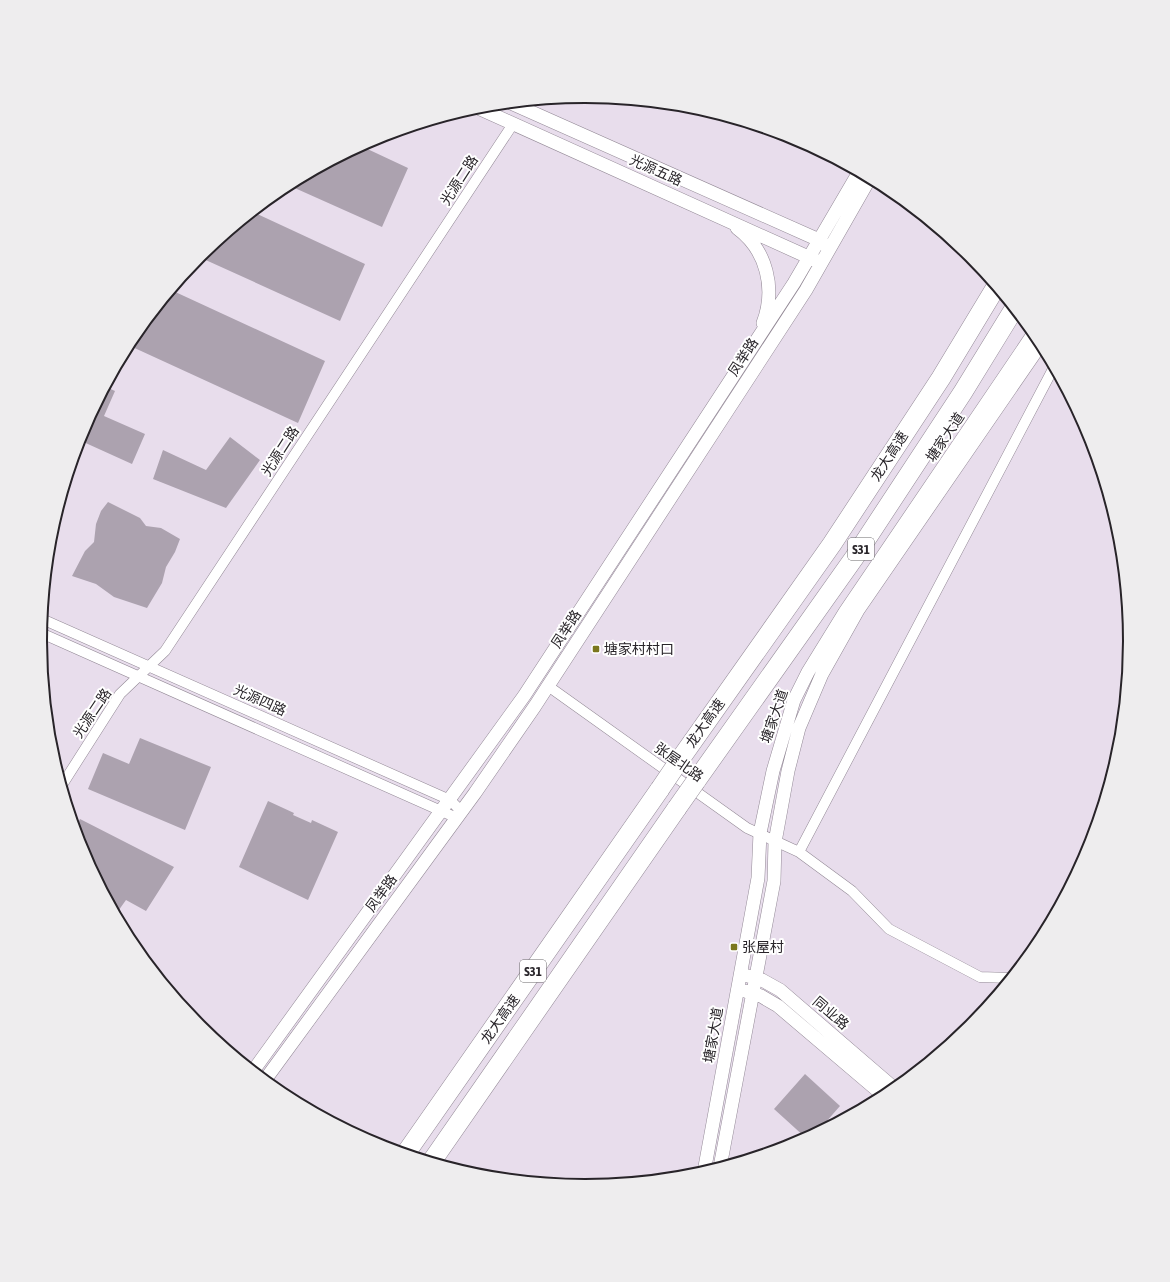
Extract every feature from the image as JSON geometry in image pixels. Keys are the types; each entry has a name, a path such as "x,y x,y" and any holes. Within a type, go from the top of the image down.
{"highway":[{"name":"龙大高速","path":"409,1149 681,758 832,544 941,378 993,291"},
{"name":"龙大高速","path":"435,1157 677,808 854,558 963,392 1012,313"}],"street":[{"name":"光源五路","path":"521,107 820,240"},
{"name":"光源五路","path":"487,112 809,257 825,257"},
{"name":"光源二路","path":"65,780 120,694 165,651 513,124"},
{"name":"凤举路","path":"256,1068 442,812 524,696 756,342 820,240 856,177"},
{"name":"凤举路","path":"268,1076 458,816 548,686 806,290 867,183"},
{"path":"726,220 742,232 757,249 767,270 770,297 765,319 756,342"},
{"path":"820,240 825,257"},
{"name":"塘家大道","path":"705,1165 758,878 760,833 773,771 794,700 808,672 840,618 1030,339"},
{"name":"塘家大道","path":"721,1162 774,881 775,842 788,771 799,728 826,667 858,610 1038,352"},
{"path":"799,852 1051,372"},
{"name":"光源四路","path":"48,621 450,800"},
{"name":"光源四路","path":"47,636 442,812 458,816"},
{"name":"张屋北路","path":"548,686 748,828 799,852 852,891 889,929 980,977 1004,978"},
{"path":"450,800 458,808 458,816"},
{"name":"同业路","path":"740,974 756,978 771,985 786,995 890,1084"},
{"name":"同业路","path":"737,990 753,993 769,999 879,1091"}],"building":[{"path":"367,149 408,168 382,227 295,188 347,158"},
{"path":"257,214 365,264 340,321 206,260"},
{"path":"176,292 325,361 298,423 134,348 158,313"},
{"path":"110,389 115,391 104,416 145,434 132,464 85,443"},
{"path":"230,437 260,460 226,508 153,479 163,450 206,470"},
{"path":"108,502 140,518 146,526 161,528 180,539 175,552 166,567 162,583 147,608 114,597 96,584 72,576 85,551 94,542 96,524 101,511"},
{"path":"140,738 211,767 185,830 88,789 103,753 129,764"},
{"path":"268,801 311,823 312,820 338,832 308,900 239,867"},
{"path":"80,819 174,867 146,911 126,900 119,910 102,879 79,821"},
{"path":"805,1074 840,1106 825,1123 801,1134 774,1109"}],"place":[{"name":"塘家村村口","path":"596,649"},
{"name":"张屋村","path":"734,947"}]}
